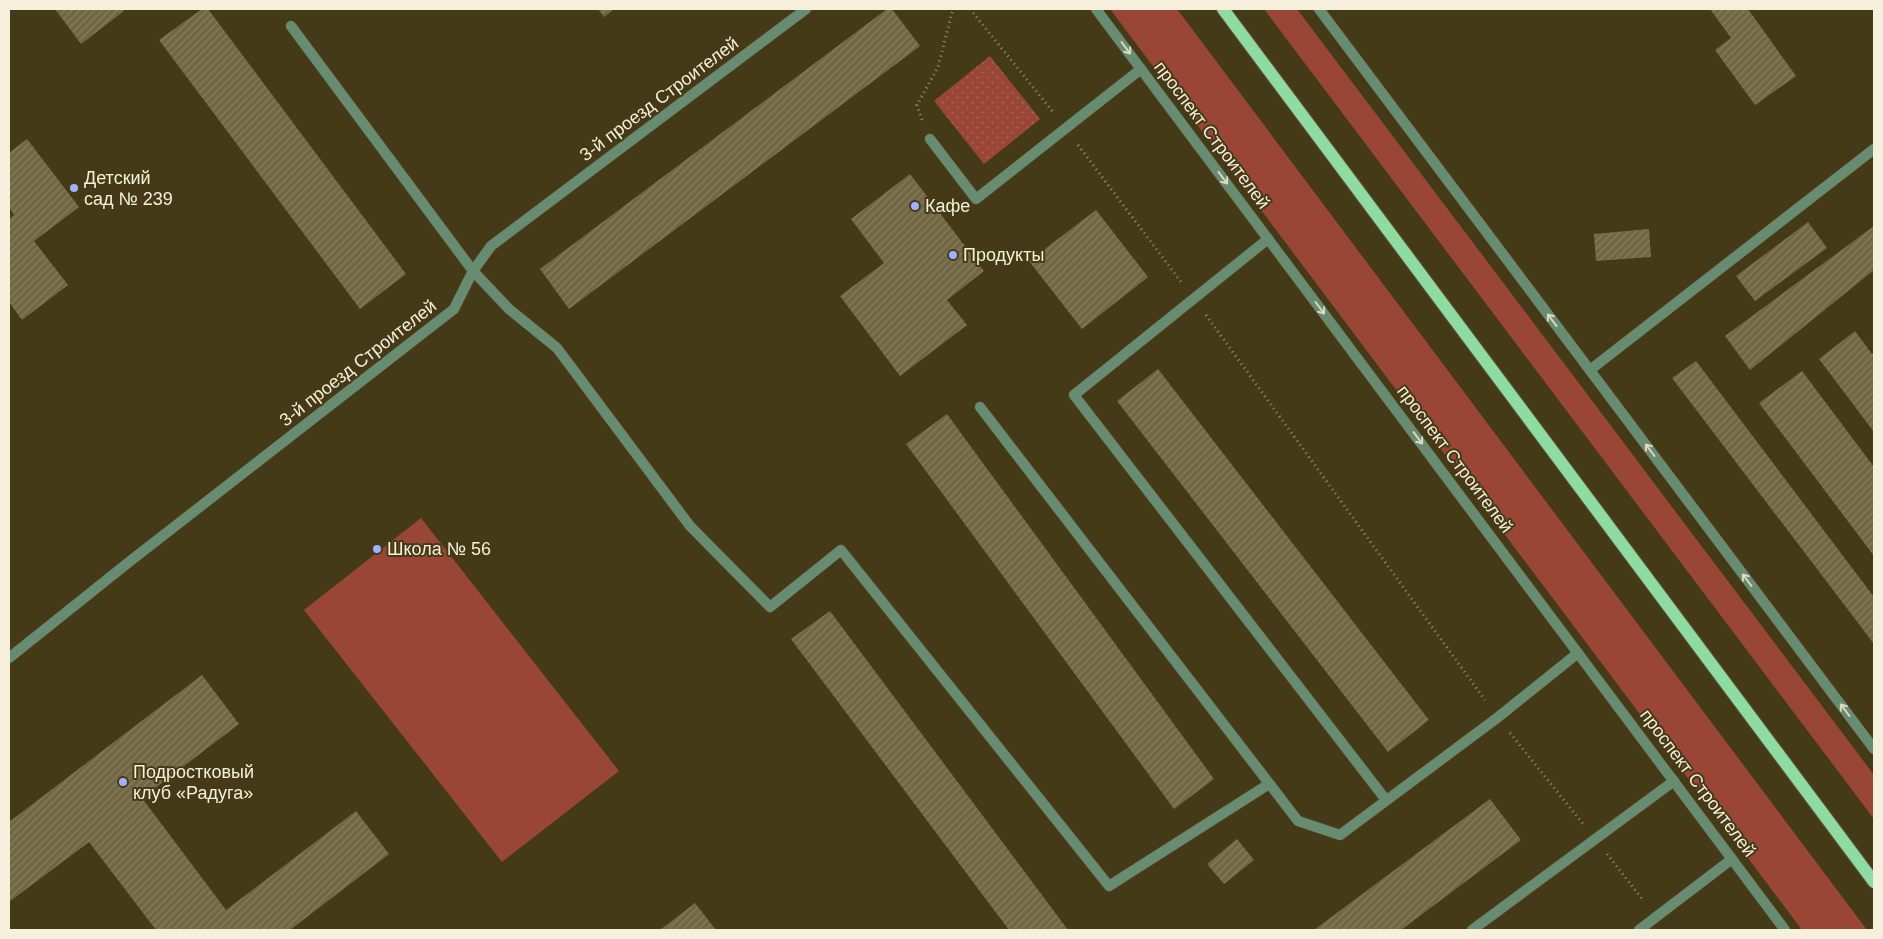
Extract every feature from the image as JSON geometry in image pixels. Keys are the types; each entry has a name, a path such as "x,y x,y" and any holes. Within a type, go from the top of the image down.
{"main road":[{"path":"1223,9 1874,882"}],"street":[{"name":"3-й проезд Строителей","path":"9,658 454,309 473,271 490,246 806,9"},
{"name":"проспект Строителей","path":"1096,9 1786,930"},
{"path":"1319,9 1874,749"},
{"path":"291,26 473,271 509,309 557,348 690,526 770,607 841,550 1109,886 1269,784"},
{"path":"930,139 976,199 1141,69"},
{"path":"1590,370 1874,148"},
{"path":"1268,239 1074,395 1386,800"},
{"path":"980,408 1298,821 1340,835 1497,718 1578,653"},
{"path":"1472,930 1674,781"},
{"path":"1639,930 1732,859"}],"path":[{"path":"930,139 917,105 938,67 954,9"},
{"path":"970,9 1066,128 1194,299 1497,718 1657,917"}],"shaded area":[{"path":"1110,9 1177,9 1867,930 1802,930"},
{"path":"1264,9 1297,9 1874,775 1874,819"},
{"path":"990,56 1040,119 984,164 934,101"},
{"path":"421,518 619,771 502,862 304,610"}],"building":[{"path":"55,9 122,9 124,11 81,44"},
{"path":"202,9 208,9 406,274 360,309 159,40"},
{"path":"598,9 614,9 604,17"},
{"path":"887,9 892,9 920,46 569,309 540,269"},
{"path":"1710,9 1748,9 1796,76 1755,105 1715,50 1731,38"},
{"path":"27,139 79,207 34,241 68,285 22,320 9,302 9,219 14,215 9,207 9,153"},
{"path":"910,174 984,271 947,300 967,325 900,376 840,296 884,263 851,219"},
{"path":"1096,210 1148,277 1082,329 1029,261"},
{"path":"1808,222 1827,248 1755,301 1736,276"},
{"path":"1874,226 1874,270 1750,370 1725,336"},
{"path":"1649,229 1651,257 1596,261 1594,234"},
{"path":"1855,331 1872,354 1874,352 1874,432 1819,359"},
{"path":"1696,361 1874,597 1874,644 1672,378"},
{"path":"1158,369 1429,720 1388,752 1117,401"},
{"path":"1802,371 1874,467 1874,556 1759,403"},
{"path":"947,414 1214,779 1174,809 906,444"},
{"path":"830,611 1068,930 1009,930 791,639"},
{"path":"202,675 239,724 142,798 226,910 356,811 389,854 290,930 156,930 89,842 9,902 9,822"},
{"path":"1490,799 1521,840 1401,930 1314,930"},
{"path":"1237,839 1254,860 1224,884 1207,864"},
{"path":"695,903 716,930 660,930"}],"place":[{"name":"Детский сад № 239","path":"74,188"},
{"name":"Кафе","path":"915,206"},
{"name":"Продукты","path":"953,255"},
{"name":"Школа № 56","path":"377,549"},
{"name":"Подростковый клуб «Радуга»","path":"123,782"}]}
